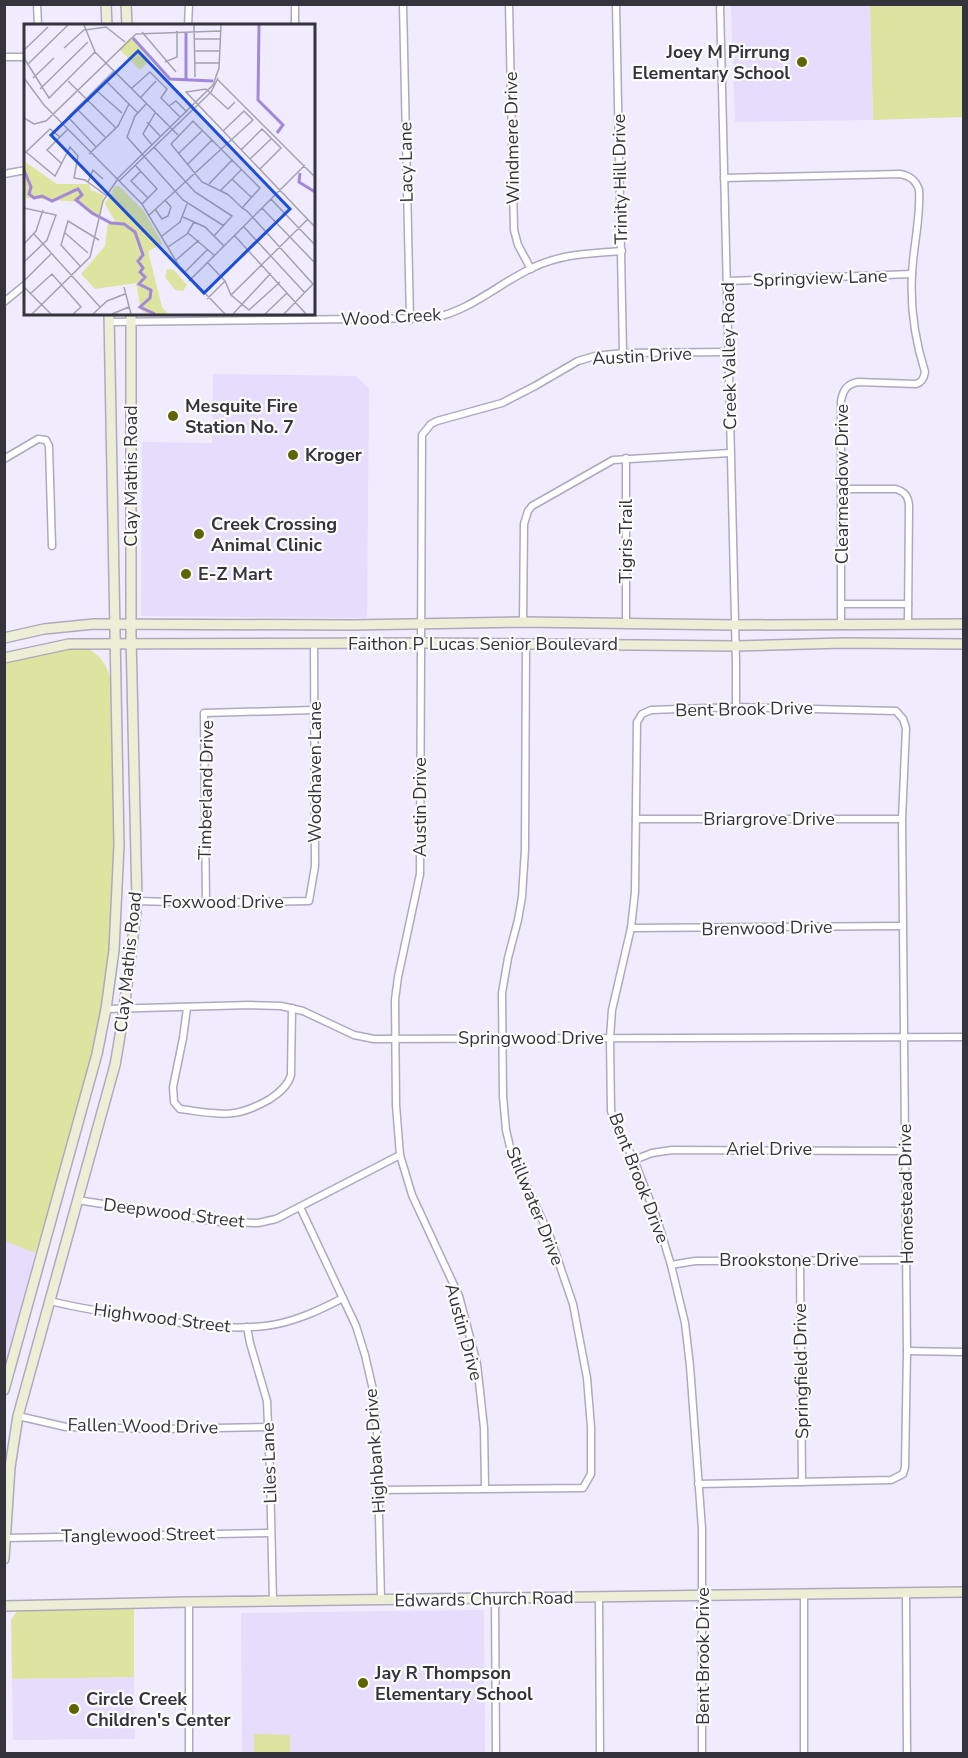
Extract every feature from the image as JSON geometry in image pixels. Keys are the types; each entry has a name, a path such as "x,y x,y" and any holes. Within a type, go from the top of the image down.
{"main road":[{"path":"106,4 107,24"},
{"path":"126,4 127,24"},
{"name":"Clay Mathis Road","path":"4,1390 85,1101 106,1009 114,950 119,845 109,318"},
{"name":"Clay Mathis Road","path":"4,1559 10,1467 18,1416 115,1065 132,953 136,901 130,624 131,318"},
{"path":"111,426 131,425"},
{"path":"112,508 131,508"},
{"name":"Faithon P Lucas Senior Boulevard","path":"4,638 64,626 114,624 285,625 523,622 735,625 963,624"},
{"path":"285,625 285,643"},
{"name":"Faithon P Lucas Senior Boulevard","path":"4,658 69,644 131,643 736,646 843,642 963,644"},
{"name":"Edwards Church Road","path":"4,1606 963,1592"}],"street":[{"path":"37,4 38,24"},
{"path":"188,24 189,4"},
{"path":"295,4 295,24"},
{"name":"Lacy Lane","path":"403,4 410,320"},
{"name":"Windmere Drive","path":"509,4 514,230 518,245 531,268"},
{"name":"Trinity Hill Drive","path":"616,4 623,353"},
{"name":"Creek Valley Road","path":"720,4 736,707"},
{"path":"4,57 24,57"},
{"path":"4,174 24,170"},
{"name":"Clearmeadow Drive","path":"724,178 900,174 911,177 917,184 919,195 912,274 913,320 924,376 919,384 858,382 844,389 841,401 842,623"},
{"name":"Wood Creek","path":"109,318 300,316 410,320 433,318 468,306 531,268 556,259 578,254 622,251"},
{"name":"Springview Lane","path":"728,281 912,274"},
{"path":"4,303 24,286"},
{"name":"Austin Drive","path":"485,1488 484,1428 477,1364 459,1296 412,1195 400,1155 396,1105 395,1000 420,874 421,441 426,429 436,421 502,403 586,358 623,353 728,352"},
{"path":"4,459 38,439 46,440 49,446 52,546"},
{"path":"523,622 524,524 528,511 539,501 618,459 730,453"},
{"name":"Tigris Trail","path":"626,458 626,623"},
{"path":"841,489 896,489 901,490 907,496 909,505 908,623"},
{"path":"842,604 908,604"},
{"name":"Woodhaven Lane","path":"309,901 315,866 314,643"},
{"name":"Stillwater Drive","path":"378,1490 583,1488 591,1474 591,1427 587,1378 573,1304 550,1237 511,1151 506,1130 502,993 522,897 525,849 526,644"},
{"name":"Bent Brook Drive","path":"702,1754 702,1529 686,1334 671,1265 657,1219 634,1160 611,1111 612,1010 631,928 635,892 636,729 640,717 651,710 736,707 896,711"},
{"name":"Timberland Drive","path":"206,903 204,713 314,711"},
{"name":"Homestead Drive","path":"698,1484 891,1480 903,1474 906,1455 907,1351 902,819 906,728 903,719 896,711"},
{"name":"Briargrove Drive","path":"636,819 902,819"},
{"name":"Foxwood Drive","path":"136,901 206,903 309,901"},
{"name":"Brenwood Drive","path":"631,928 902,926"},
{"name":"Springwood Drive","path":"106,1009 250,1005 292,1008 354,1035 374,1039 963,1037"},
{"path":"187,1008 182,1047 173,1087 174,1102 180,1109 223,1114 237,1113 255,1107 282,1090 289,1080 292,1008"},
{"name":"Ariel Drive","path":"634,1160 652,1153 672,1150 905,1150"},
{"name":"Deepwood Street","path":"77,1200 220,1222 258,1223 276,1219 400,1155"},
{"name":"Highbank Drive","path":"300,1207 356,1326 373,1390 377,1432 381,1600"},
{"name":"Springfield Drive","path":"800,1260 802,1482"},
{"name":"Brookstone Drive","path":"671,1265 695,1261 906,1260"},
{"name":"Highwood Street","path":"50,1301 93,1311 206,1327 247,1327 266,1326 300,1317 343,1299"},
{"name":"Liles Lane","path":"247,1327 267,1401 273,1602"},
{"path":"907,1351 963,1352"},
{"name":"Fallen Wood Drive","path":"18,1416 66,1427 161,1429 268,1427"},
{"name":"Tanglewood Street","path":"5,1538 271,1533"},
{"path":"906,1593 907,1754"},
{"path":"804,1595 804,1754"},
{"path":"599,1597 600,1754"},
{"path":"495,1598 496,1754"},
{"path":"189,1602 189,1754"}],"shaded area":[{"name":"Joey M Pirrung Elementary School","path":"731,5 870,5 873,120 735,122"},
{"path":"213,374 356,376 369,389 367,618 141,616 142,442 212,443"},
{"path":"5,1241 35,1253 5,1366"},
{"name":"Jay R Thompson Elementary School","path":"484,1610 485,1753 242,1753 241,1613"},
{"name":"Circle Creek Children's Center","path":"134,1677 135,1739 13,1740 12,1679"}],"green space":[{"path":"870,5 963,5 963,117 873,120"},
{"path":"82,647 93,652 101,660 111,681 113,848 110,954 104,1003 91,1066 35,1253 5,1241 4,662 50,651"},
{"path":"134,1608 134,1677 12,1679 11,1620 18,1610"},
{"path":"254,1734 290,1735 290,1753 254,1753"}],"place":[{"name":"Joey M Pirrung Elementary School","path":"802,62"},
{"name":"Mesquite Fire Station No. 7","path":"173,416"},
{"name":"Kroger","path":"293,455"},
{"name":"Creek Crossing Animal Clinic","path":"199,534"},
{"name":"E-Z Mart","path":"186,574"},
{"name":"Jay R Thompson Elementary School","path":"363,1683"},
{"name":"Circle Creek Children's Center","path":"74,1709"}]}
